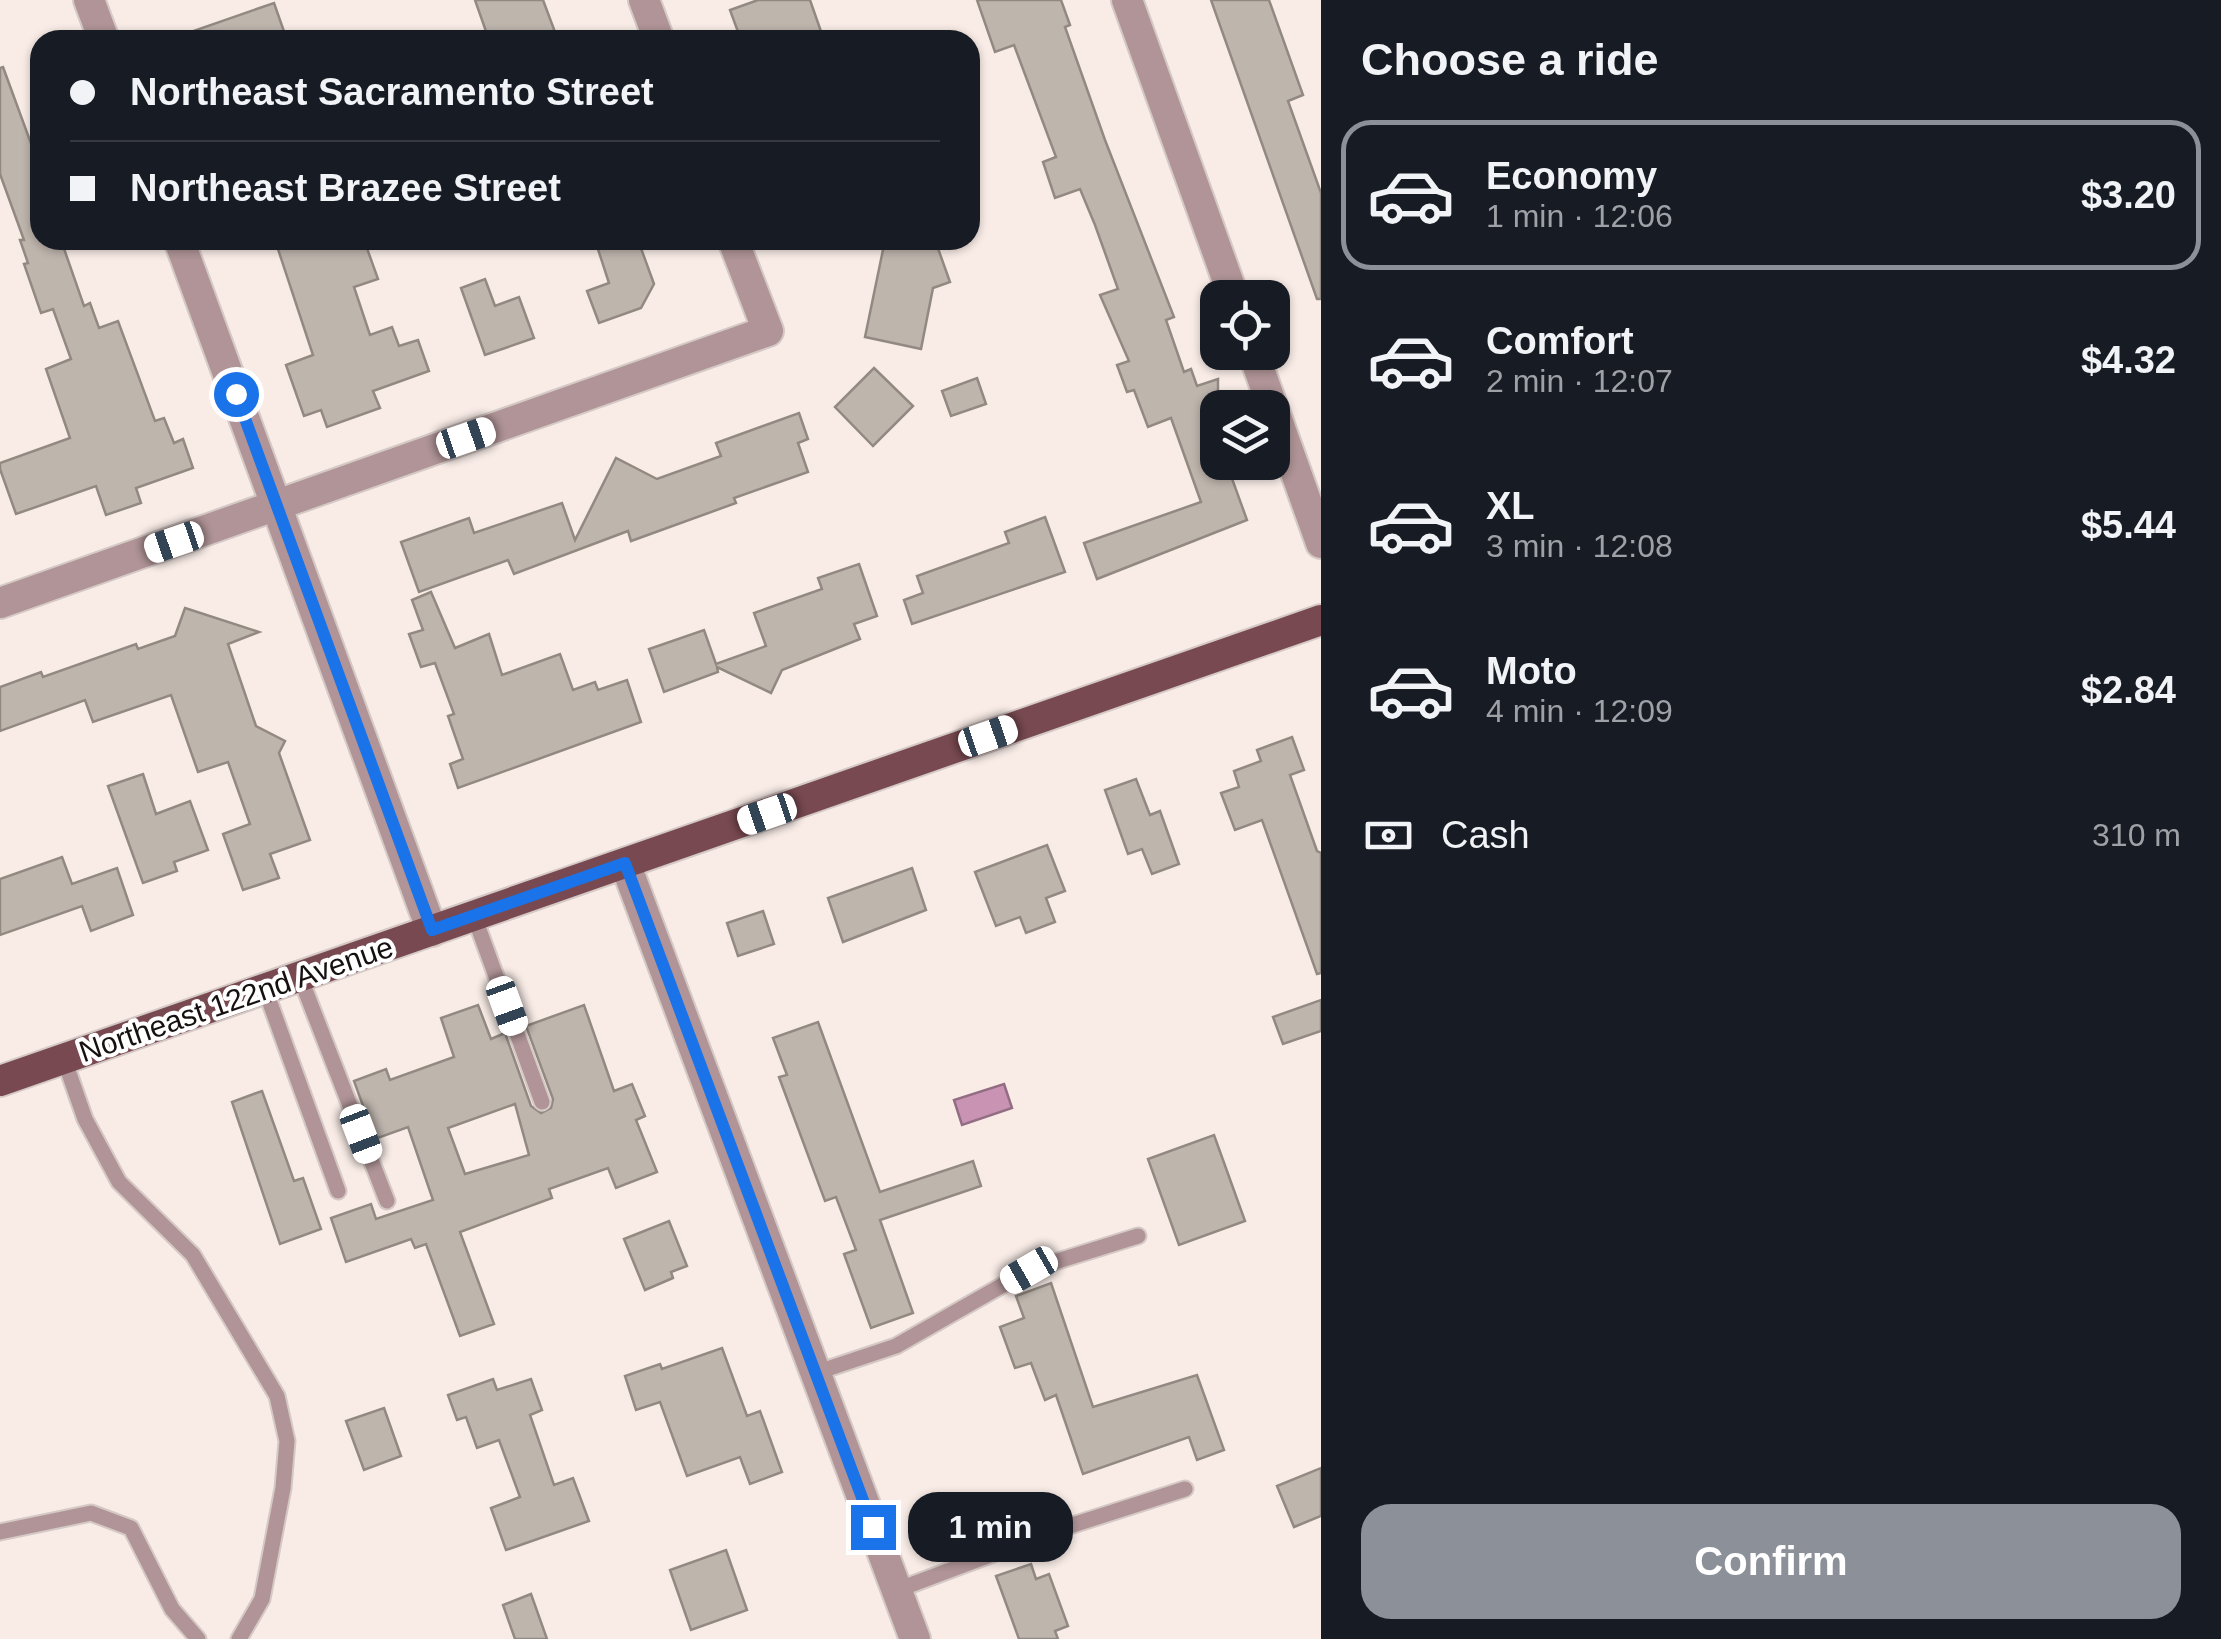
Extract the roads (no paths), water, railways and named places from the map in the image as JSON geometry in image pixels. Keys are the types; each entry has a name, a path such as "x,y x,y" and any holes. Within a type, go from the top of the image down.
{"main road":[{"name":"Northeast 122nd Avenue","path":"0,1082 1321,620"}],"street":[{"path":"90,0 100,30"},
{"path":"644,0 655,30"},
{"path":"1128,0 1228,280"},
{"path":"183,250 432,930"},
{"path":"0,603 768,332 738,250"},
{"path":"1259,370 1321,543"},
{"path":"625,863 915,1639"}],"lane":[{"path":"474,916 542,1102"},
{"path":"300,977 387,1201"},
{"path":"265,989 338,1191"},
{"path":"64,1059 85,1120 119,1182 193,1255 276,1396 287,1441 282,1488 262,1598 239,1639"},
{"path":"815,1372 896,1346 1029,1270 1138,1236"},
{"path":"896,1590 1185,1488"},
{"path":"0,1532 91,1513 131,1528 172,1609 198,1639"}]}
